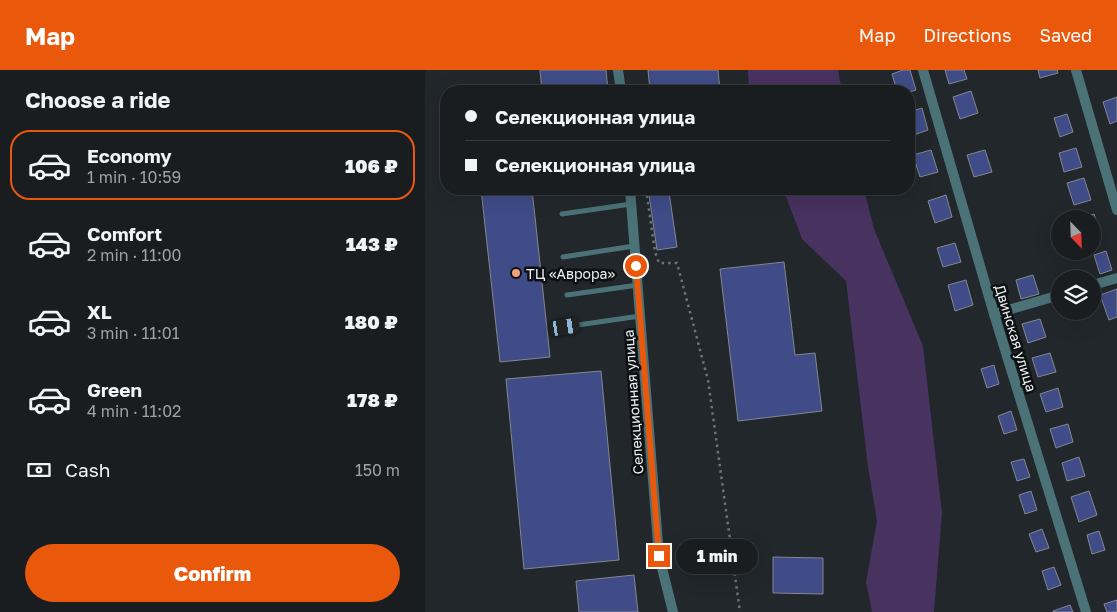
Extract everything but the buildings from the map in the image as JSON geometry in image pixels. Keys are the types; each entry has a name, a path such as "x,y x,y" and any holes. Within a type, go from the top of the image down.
{"street":[{"path":"618,70 620,85"},
{"name":"Двинская улица","path":"923,70 994,314 1086,612"},
{"path":"1076,70 1117,210"},
{"name":"Селекционная улица","path":"630,195 659,556 673,612"},
{"path":"1101,283 1117,278"},
{"path":"994,314 1051,298"}],"lane":[{"path":"562,214 631,204"},
{"path":"563,257 635,246"},
{"path":"567,295 638,286"},
{"path":"565,327 640,316"}],"path":[{"path":"647,195 655,252 659,263 677,263 707,380 741,612"}],"shaded area":[{"path":"748,70 838,70 841,85 749,85"},
{"path":"785,195 866,195 874,229 923,346 942,513 934,612 872,612 866,582 877,521 868,467 846,281 802,239"}],"place":[{"name":"ТЦ «Аврора»","path":"516,273"}],"route":[{"path":"636,266 659,556"}]}
